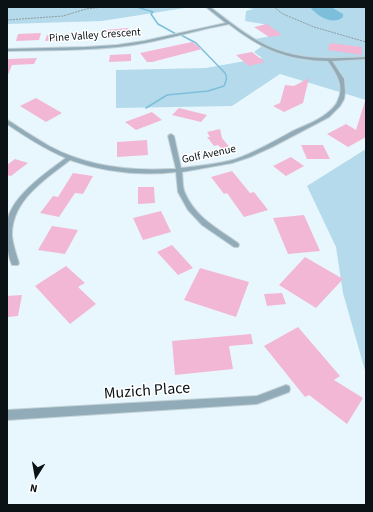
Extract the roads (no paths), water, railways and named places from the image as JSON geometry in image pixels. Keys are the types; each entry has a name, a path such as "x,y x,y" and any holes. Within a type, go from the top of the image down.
{"street":[{"path":"208,7 254,40 272,50 303,58 329,60 366,58"},
{"name":"Pine Valley Crescent","path":"7,50 130,44 164,39 204,27 230,23"},
{"name":"Golf Avenue","path":"7,122 52,151 68,158 98,166 120,170 153,172 188,170 239,160 277,142 331,112 339,104 344,93 341,77 329,60"},
{"path":"171,136 179,171 181,192 190,208 204,223 236,245"},
{"path":"15,263 9,236 10,224 17,205 28,192 68,158"},
{"name":"Muzich Place","path":"7,415 257,400 286,389"}],"waterway":[{"path":"137,7 153,12 151,14 158,24 176,34"},
{"path":"146,108 167,95 208,91 224,86 227,78 225,73 196,43 181,35"}]}
